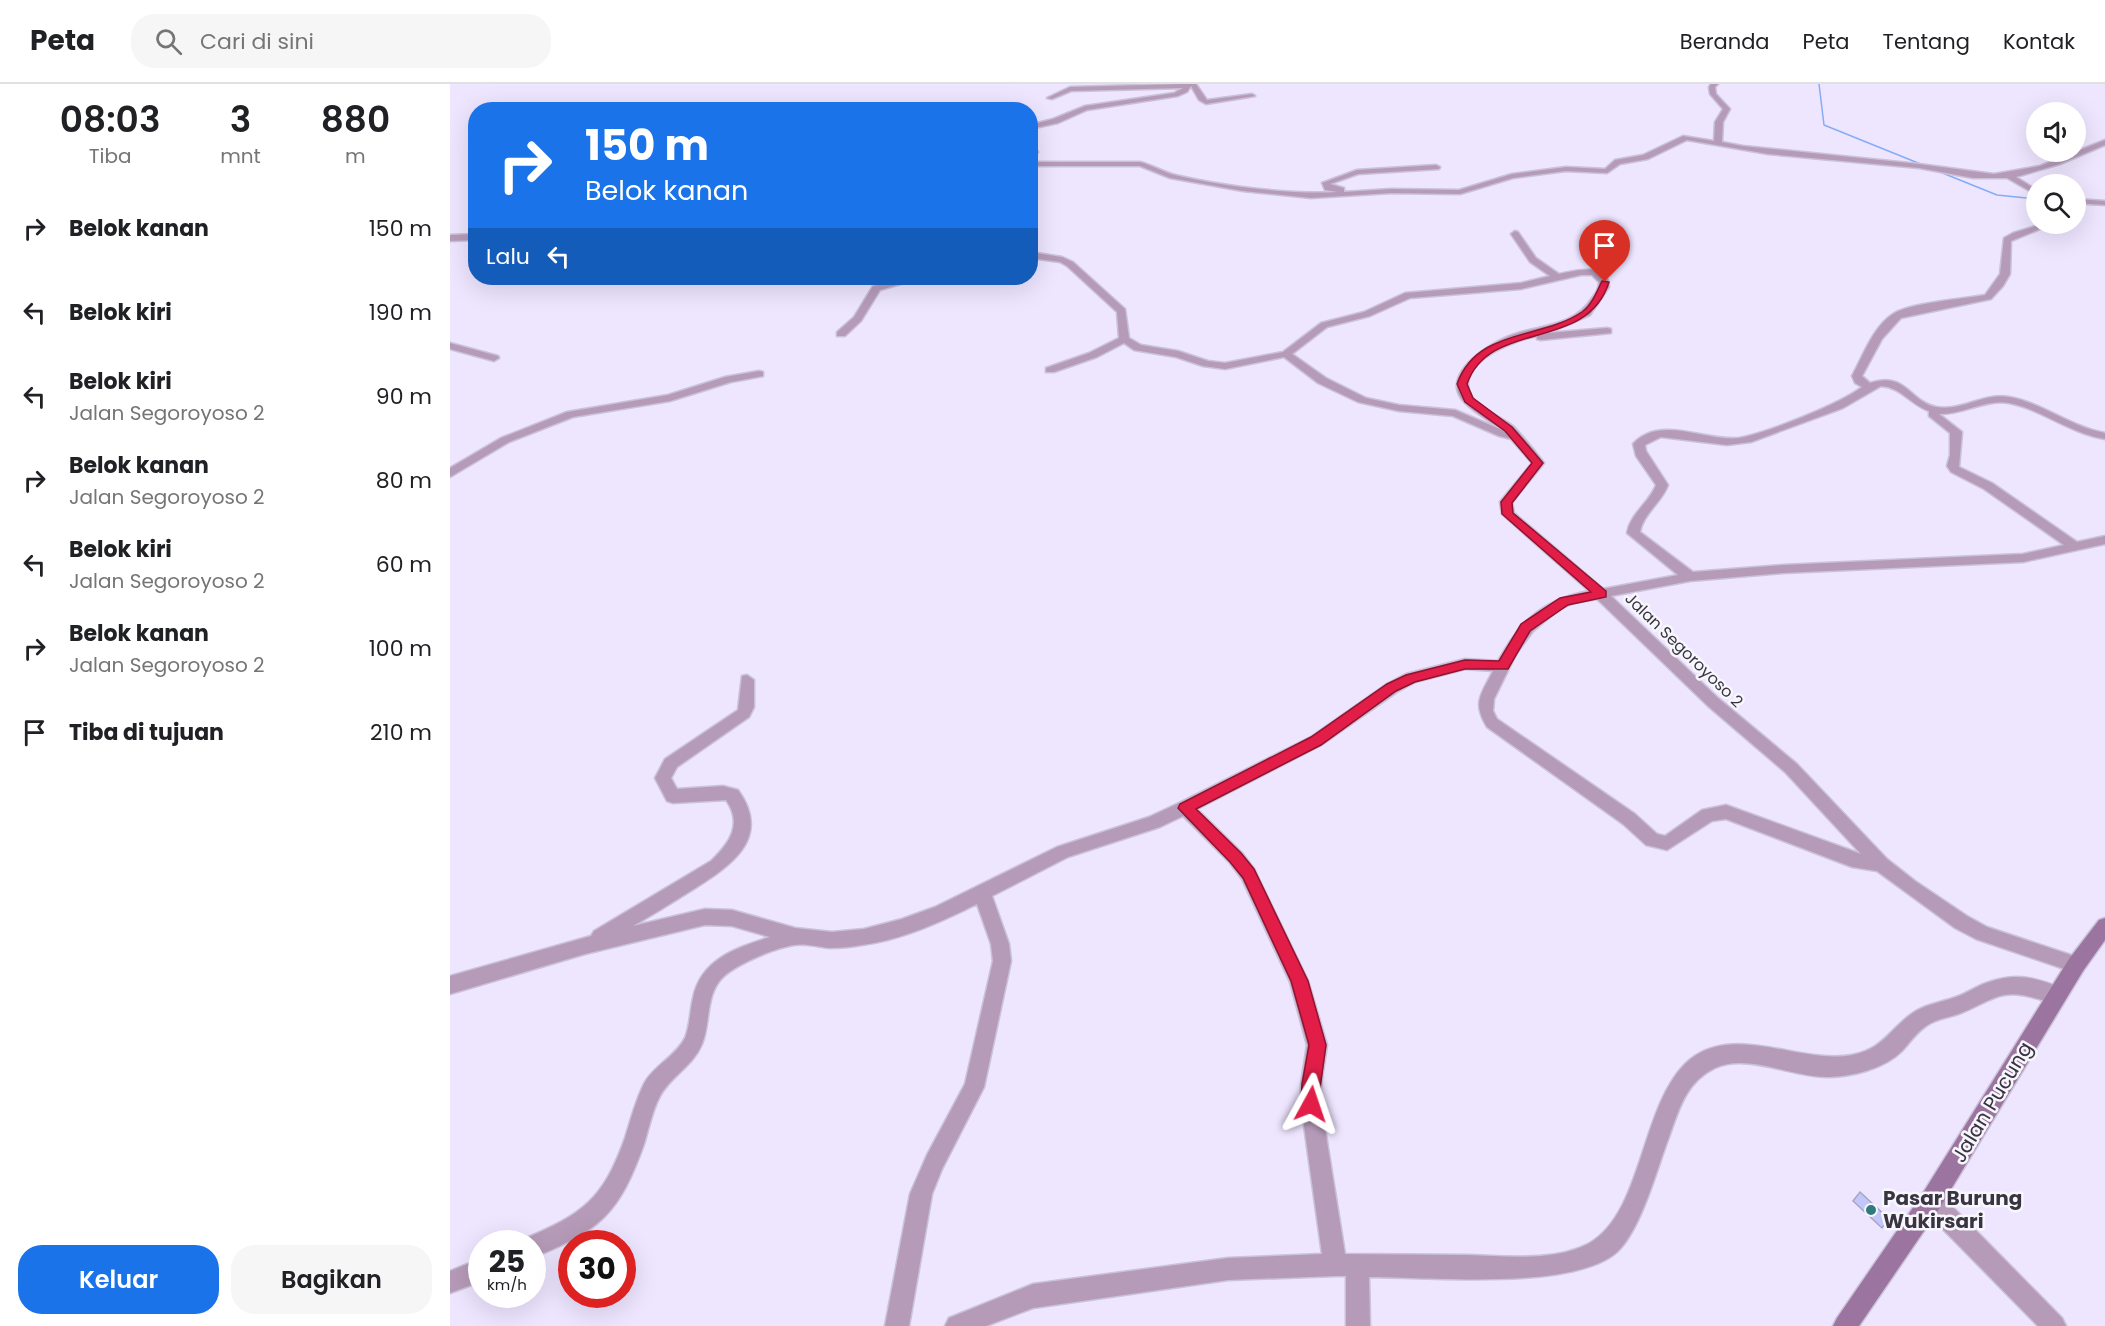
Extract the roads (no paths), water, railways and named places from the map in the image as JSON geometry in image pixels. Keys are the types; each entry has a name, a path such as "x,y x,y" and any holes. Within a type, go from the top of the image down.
{"main road":[{"name":"Jalan Pucung","path":"1845,1326 1931,1201 2076,965 2105,927"}],"street":[{"path":"1715,84 1712,87 1713,94 1725,106 1727,112 1719,122 1718,144"},
{"path":"1190,85 1206,102 1252,96"},
{"path":"1050,98 1075,89 1190,85"},
{"path":"1038,125 1085,108 1176,95 1185,92 1190,85"},
{"path":"1038,165 1140,164 1153,167 1170,176 1243,189 1311,196 1460,192 1512,176 1566,169 1606,171 1618,162 1645,157 1686,138 1771,153 1932,168 1969,175 2008,176 2090,151 2105,142"},
{"path":"1362,193 1333,190 1328,188 1326,183 1358,172 1436,167"},
{"path":"2008,176 2026,187"},
{"path":"2086,202 2105,203"},
{"path":"1868,386 1859,381 1857,376 1876,340 1893,318 1905,312 1988,297 2000,284 2005,274 2007,240 2015,234 2026,232"},
{"path":"1515,234 1533,260 1557,277"},
{"path":"450,237 468,237"},
{"path":"1038,256 1062,260 1070,264 1122,311 1124,339 1093,355 1050,370"},
{"name":"Jalan Segoroyoso 2","path":"1124,339 1138,348 1178,354 1208,364 1225,366 1286,354 1324,325 1367,314 1408,295 1521,286 1591,272 1603,279 1604,287 1587,313 1550,330 1506,340 1481,356 1467,369 1462,384 1468,400 1509,429 1538,463 1506,502 1508,514 1601,594 1713,702 1791,768 1881,864 1961,922 2001,940 2076,965"},
{"path":"841,334 858,319 876,288 888,285"},
{"path":"1522,336 1565,336 1607,331"},
{"path":"450,346 494,358"},
{"path":"1286,354 1314,378 1351,395 1392,408 1454,413 1491,430 1517,438"},
{"path":"450,473 505,440 571,414 670,398 729,380 759,374"},
{"path":"1690,577 1633,533 1633,527 1661,493 1660,478 1640,457 1639,444 1647,437 1663,433 1713,441 1740,441 1845,403 1868,386 1885,383 1897,385 1935,410 1950,410 1995,400 2011,401 2034,407 2087,432 2105,436"},
{"path":"1935,410 1933,414 1956,432 1956,455 1953,466 1955,470 1988,486 2074,546"},
{"path":"1881,864 1852,860 1726,812 1708,815 1667,843 1652,840 1629,819 1492,723 1485,706 1503,666 1526,627 1564,601 1690,577 1783,569 2023,558 2105,540"},
{"path":"450,986 585,946 687,920 711,917 732,918 795,936 832,940 864,937 924,920 982,894 1063,852 1154,822 1185,808 1316,741 1392,688 1411,678 1465,664 1503,666"},
{"path":"585,946 717,866 736,847 745,821 732,795 723,792 673,796 663,778 671,763 744,713 747,680"},
{"path":"1185,808 1236,858 1248,874 1299,981 1317,1045 1311,1084 1311,1104 1358,1326"},
{"path":"897,1326 921,1194 934,1162 974,1087 1002,961 1000,944 982,894"},
{"path":"546,1241 569,1232 592,1217 609,1199 622,1177 653,1088 693,1042 701,998 707,982 731,961 795,936"},
{"path":"957,1326 1033,1296 1228,1269 1346,1265 1522,1267 1554,1265 1577,1260 1608,1244 1620,1230 1633,1206 1675,1091 1684,1076 1696,1066 1711,1059 1742,1052 1815,1066 1850,1065 1890,1049 1920,1018 1929,1013 1965,1003 2002,985 2027,984 2057,995"},
{"path":"1931,1201 2054,1326"},
{"path":"450,1282 468,1275"}],"waterway":[{"path":"1819,84 1824,125 1928,167"},
{"path":"1935,170 1997,195 2026,198"},
{"path":"2086,204 2105,205"}],"place":[{"name":"Pasar Burung Wukirsari","path":"1871,1210"}]}
